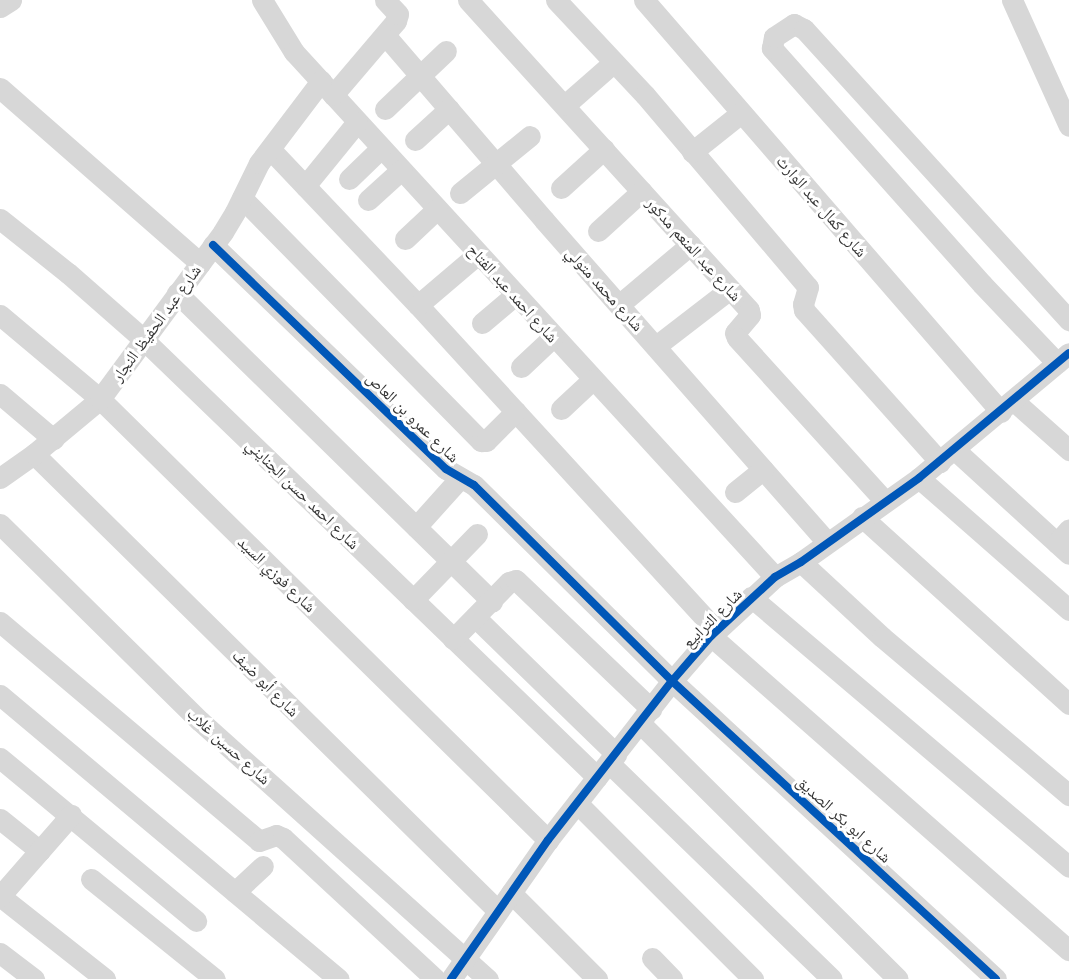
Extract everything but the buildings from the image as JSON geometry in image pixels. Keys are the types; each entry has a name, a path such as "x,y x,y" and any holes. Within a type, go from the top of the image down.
{"street":[{"path":"0,7 10,0"},
{"name":"شارع احمد عبد الفتاح","path":"262,0 294,52 553,338 775,577"},
{"name":"شارع عبد الحفيظ النجار","path":"0,478 34,454 100,399 213,245 242,198 259,163 270,148 327,88 385,35 398,18 395,10 385,0"},
{"name":"شارع عبد المنعم مدكور","path":"468,0 750,312 735,333 737,338 885,501"},
{"path":"556,0 615,62 808,287 803,304 804,309 947,456 1065,542"},
{"name":"شارع كمال عبد الوارث","path":"644,0 741,113 1007,406 1069,450"},
{"path":"1012,0 1069,126"},
{"path":"1063,358 928,224 772,48 771,40 790,25 800,25 1069,320"},
{"name":"شارع محمد متولي","path":"385,35 827,542"},
{"path":"385,109 446,51"},
{"path":"565,105 615,62"},
{"path":"0,88 200,263"},
{"path":"415,140 449,109"},
{"path":"692,152 741,113"},
{"path":"305,186 357,122"},
{"path":"460,193 530,136"},
{"path":"270,148 516,411 714,633 1069,950"},
{"path":"349,179 381,148"},
{"path":"561,188 604,148"},
{"path":"368,200 401,170"},
{"path":"598,231 642,191"},
{"path":"242,198 481,441 486,441 516,411"},
{"path":"405,239 437,209"},
{"name":"شارع احمد حسن الجنايني","path":"0,219 68,273 142,339 453,639 607,765"},
{"name":"شارع عمرو بن العاص","path":"213,245 446,469 474,485 672,681"},
{"path":"620,304 690,245"},
{"path":"418,305 478,254"},
{"path":"656,346 730,289"},
{"path":"177,293 492,601"},
{"path":"482,323 515,295"},
{"name":"شارع فوزي السيد","path":"0,315 100,399 548,840"},
{"path":"521,368 553,338"},
{"name":"شارع الترابيع","path":"451,979 548,840 672,681 714,633 775,577 801,562 919,478 1063,358"},
{"path":"561,409 592,380"},
{"path":"0,394 52,439"},
{"name":"شارع أبو ضيف","path":"34,454 498,911"},
{"path":"735,492 763,469"},
{"path":"416,527 460,478"},
{"path":"919,478 1069,610"},
{"path":"862,517 1069,704"},
{"name":"شارع حسين غلاب","path":"0,524 200,721 488,979"},
{"path":"413,600 477,534"},
{"path":"801,562 882,637 1069,795"},
{"path":"453,639 509,582 514,580 520,582 898,979"},
{"path":"751,597 1069,867"},
{"path":"476,617 607,765 832,979"},
{"path":"0,622 259,841 276,835 283,838 435,979"},
{"name":"شارع ابو بكر الصديق","path":"672,681 996,979"},
{"path":"0,695 339,979"},
{"path":"0,758 196,921"},
{"path":"577,803 753,979"},
{"path":"71,815 0,896 105,979"},
{"path":"0,819 40,851"},
{"path":"235,892 263,866"},
{"path":"91,879 215,979"},
{"path":"511,893 597,979"},
{"path":"0,953 34,979"},
{"path":"652,958 672,979"}],"cycle path":[{"path":"213,245 446,469 474,485 672,681 996,979"},
{"path":"451,979 548,840 672,681 711,636 775,577 801,562 919,478 1069,353"}]}
